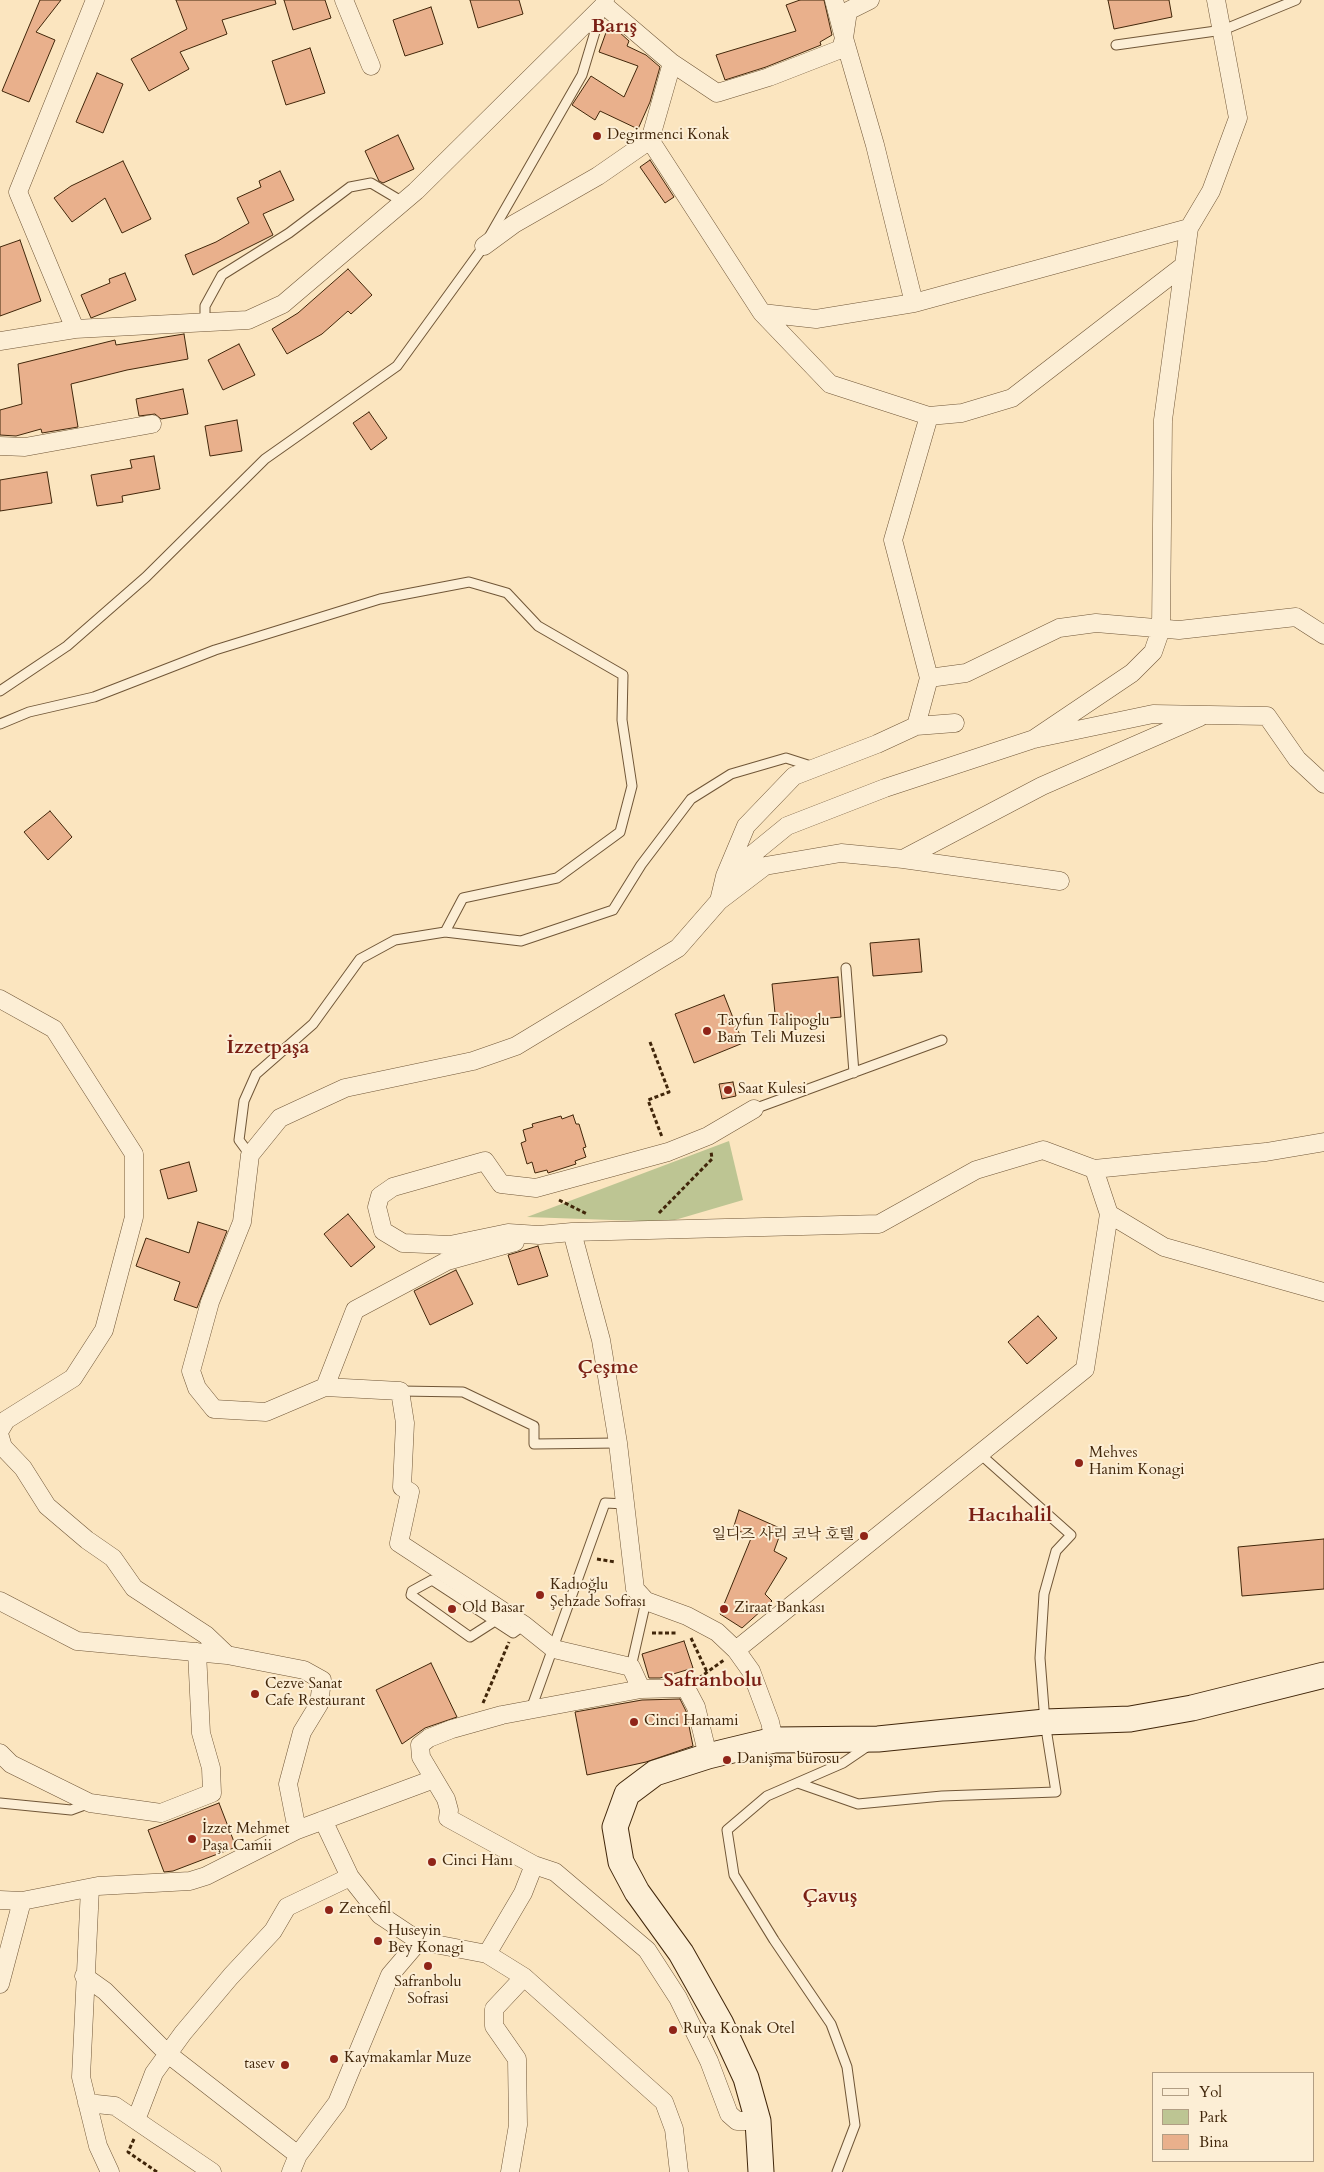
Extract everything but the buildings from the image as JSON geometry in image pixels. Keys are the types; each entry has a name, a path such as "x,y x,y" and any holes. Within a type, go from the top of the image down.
{"main road":[{"path":"761,2172 758,2121 746,2078 721,2024 681,1953 637,1892 621,1862 615,1827 627,1794 655,1773 708,1756 774,1740 878,1739 1045,1722 1130,1719 1192,1708 1324,1675"}],"street":[{"path":"75,329 18,192 94,0"},
{"path":"344,0 371,66"},
{"path":"834,0 875,145 914,303"},
{"path":"0,341 75,329 248,320 283,304 403,202 604,2 672,63 717,94 769,78 841,49 848,11 870,0"},
{"path":"1034,739 1132,673 1153,652 1161,630 1162,420 1183,266 1189,228 1211,191 1238,118 1216,0"},
{"path":"484,246 514,224 598,176 650,140 672,63"},
{"path":"650,140 762,313 830,384 928,416 962,413 1012,398 1183,266"},
{"path":"762,313 816,318 914,303 1189,228"},
{"path":"916,726 929,678 893,540 928,416"},
{"path":"0,446 25,447 152,424"},
{"path":"929,678 966,673 1059,628 1096,623 1161,630 1179,630 1296,617 1324,635"},
{"path":"903,859 1042,786 1207,713"},
{"path":"725,876 787,826 885,788 1034,739 1153,714 1207,713 1266,716 1297,759 1324,784"},
{"path":"719,901 725,876 746,826 794,776 916,726 955,723"},
{"path":"641,1689 631,1667 554,1648 518,1629 399,1544 410,1492 402,1487 405,1423 400,1391 325,1387 266,1412 214,1410 197,1388 191,1371 210,1302 242,1222 250,1155 280,1118 345,1088 473,1061 516,1046 678,948 719,901 765,866 841,853 903,859 1060,882"},
{"path":"0,999 54,1030 134,1154 134,1217 104,1330 73,1378 6,1420 1,1429 3,1447 23,1468 47,1506 87,1540 113,1558 134,1588 206,1635 226,1655"},
{"path":"754,1109 708,1136 668,1152 536,1188 501,1184 485,1161 394,1187 380,1196 377,1207 383,1230 403,1243 450,1245 508,1232 539,1235 572,1232 880,1224 976,1170 1043,1150 1094,1170 1266,1152 1324,1142"},
{"path":"736,1650 1085,1369 1109,1214 1094,1170"},
{"path":"1109,1214 1164,1247 1324,1292"},
{"path":"572,1232 601,1340 618,1443 635,1589 646,1601 687,1616 716,1632 736,1650 751,1672 770,1722 774,1740"},
{"path":"325,1387 356,1310 446,1262 539,1235"},
{"path":"0,1601 77,1641 226,1655 304,1670 322,1680 319,1704 302,1732 288,1784 297,1830"},
{"path":"0,1753 11,1764 90,1803 161,1813 212,1793 211,1768 200,1733 197,1652"},
{"path":"708,1756 696,1707 686,1688 641,1689 502,1715 452,1729 429,1738 420,1745 421,1757 446,1799 449,1810 448,1818 534,1865 555,1872 647,1950 678,1998 709,2060 729,2114 737,2120 758,2121"},
{"path":"0,1900 22,1901 90,1888 190,1881 206,1876 297,1830 434,1780"},
{"path":"323,1820 350,1877 380,1915 419,1941 487,1954 524,1977 664,2102 674,2129 679,2172"},
{"path":"487,1954 523,1893 534,1865"},
{"path":"136,2120 154,2073 231,1976 273,1931 287,1907 350,1877"},
{"path":"90,1888 84,1976 81,2077 98,2146 110,2172"},
{"path":"0,1984 22,1901"},
{"path":"291,2172 298,2155 337,2103 390,1975 419,1941"},
{"path":"84,1976 105,1991 168,2054 298,2155"},
{"path":"510,2172 518,2125 517,2059 494,2026 494,2009 524,1977"},
{"path":"87,2103 115,2106 212,2172"}],"lane":[{"path":"1116,45 1223,30 1296,0"},
{"path":"0,691 67,646 146,576 265,459 397,366 484,246 582,75 604,2"},
{"path":"204,322 205,306 222,275 290,233 350,187 371,183 403,202"},
{"path":"0,724 29,712 94,697 215,650 380,599 469,582 507,593 538,626 623,675 622,720 632,786 620,832 557,878 463,898 445,932"},
{"path":"250,1155 239,1140 244,1101 256,1074 313,1024 360,959 395,940 445,932 522,941 613,910 641,865 691,799 731,774 786,758 816,768"},
{"path":"846,968 854,1073"},
{"path":"754,1109 942,1040"},
{"path":"400,1391 463,1392 534,1426 534,1444 618,1443"},
{"path":"798,1784 858,1804 942,1796 1056,1792 1045,1722 1040,1658 1044,1594 1056,1552 1071,1535 980,1454"},
{"path":"531,1710 587,1558 605,1503 626,1504"},
{"path":"495,1621 470,1637 411,1595 412,1591 432,1580 495,1621 518,1629"},
{"path":"631,1667 646,1601"},
{"path":"837,2172 855,2125 847,2067 831,2024 774,1940 734,1875 727,1830 767,1796 843,1763 878,1739"},
{"path":"0,1803 71,1810 90,1803"}],"path":[{"path":"650,1042 669,1092 648,1100 668,1152"},
{"path":"658,1215 712,1159 708,1136"},
{"path":"536,1188 590,1216"},
{"path":"587,1558 631,1564"},
{"path":"474,1724 518,1629"},
{"path":"689,1632 707,1672"},
{"path":"639,1633 679,1633"},
{"path":"686,1688 736,1650"},
{"path":"140,2142 134,2138 128,2152 157,2172"}],"green space":[{"path":"729,1141 743,1200 668,1222 527,1217"}],"place":[{"name":"Degirmenci Konak","path":"597,136"},
{"name":"Tayfun Talipoglu Bam Teli Muzesi","path":"707,1031"},
{"name":"Saat Kulesi","path":"728,1090"},
{"name":"Mehves Hanim Konagi","path":"1079,1463"},
{"name":"일디즈 사리 코낙 호텔","path":"864,1536"},
{"name":"Kadıoğlu Şehzade Sofrası","path":"540,1595"},
{"name":"Old Basar","path":"452,1609"},
{"name":"Ziraat Bankası","path":"724,1609"},
{"name":"Cezve Sanat Cafe Restaurant","path":"255,1694"},
{"name":"Cinci Hamami","path":"634,1722"},
{"name":"Danişma bürosu","path":"727,1760"},
{"name":"İzzet Mehmet Paşa Camii","path":"192,1839"},
{"name":"Cinci Hanı","path":"432,1862"},
{"name":"Zencefil","path":"329,1910"},
{"name":"Huseyin Bey Konagi","path":"378,1941"},
{"name":"Safranbolu Sofrasi","path":"428,1966"},
{"name":"Ruya Konak Otel","path":"673,2030"},
{"name":"Kaymakamlar Muze","path":"334,2059"},
{"name":"tasev","path":"285,2065"}],"district":[{"name":"Barış","path":"614,27"},
{"name":"İzzetpaşa","path":"268,1048"},
{"name":"Çeşme","path":"608,1368"},
{"name":"Hacıhalil","path":"1010,1516"},
{"name":"Safranbolu","path":"713,1681"},
{"name":"Çavuş","path":"830,1897"}]}
